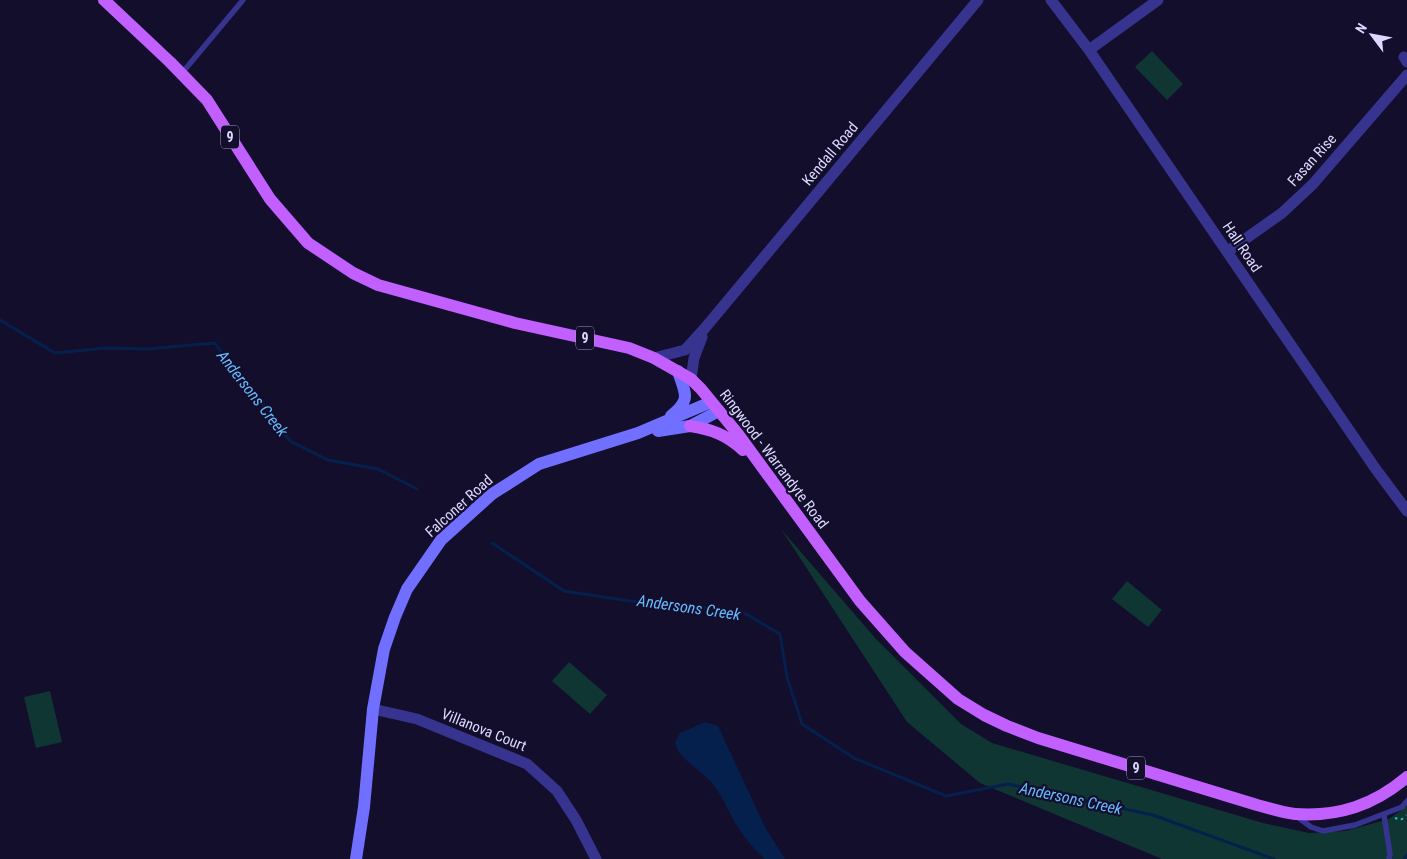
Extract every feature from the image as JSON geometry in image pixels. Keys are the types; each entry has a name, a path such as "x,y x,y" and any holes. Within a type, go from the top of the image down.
{"main road":[{"name":"Ringwood - Warrandyte Road","path":"104,0 207,100 276,206 308,243 354,273 378,285 515,323 629,348 654,358 691,379 743,440 789,506 860,601 888,634 945,689 984,716 1038,738 1257,805 1294,814 1329,813 1352,809 1385,794 1407,776"},
{"path":"657,426 682,407 685,402 685,395 678,372"},
{"name":"Falconer Road","path":"356,859 364,806 373,709 384,649 394,617 407,589 442,540 492,494 539,464 638,433 715,406"},
{"name":"Falconer Road","path":"638,433 690,426 715,406"},
{"path":"690,426 721,433 733,440 789,506"}],"street":[{"name":"Kendall Road","path":"654,358 685,350 705,328 978,0"},
{"name":"Hall Road","path":"1051,0 1089,50 1407,511"},
{"path":"1089,50 1158,0"},
{"name":"Fasan Rise","path":"1227,252 1282,213 1313,184 1407,76"},
{"name":"Kendall Road","path":"691,379 694,358 705,328"},
{"name":"Villanova Court","path":"373,709 417,719 527,764 557,791 576,820 596,859"}],"lane":[{"path":"181,73 243,0"},
{"path":"1294,814 1311,828 1323,832 1355,825 1402,807 1407,801"},
{"path":"1384,814 1390,854 1389,859"}],"green space":[{"path":"1152,51 1183,84 1167,100 1135,67"},
{"path":"781,529 876,639 961,724 992,743 1263,823 1309,833 1345,831 1389,819 1407,806 1407,859 1162,859 980,783 907,722"},
{"path":"1127,581 1162,610 1148,627 1112,599"},
{"path":"569,662 607,695 590,714 552,681"},
{"path":"50,691 62,742 36,748 24,697"}],"water":[{"path":"705,722 718,726 765,827 785,859 765,859 758,852 739,829 715,787 676,748 675,742 680,733"}],"waterway":[{"name":"Andersons Creek","path":"0,320 55,353 106,348 147,349 215,343 240,380 263,404 290,441 328,460 378,469 417,489"},
{"name":"Andersons Creek","path":"492,543 564,591 630,601 741,611 780,634 787,677 802,724 854,758 946,796 1008,784 1153,815 1274,859"},
{"name":"Andersons Creek","path":"1404,859 1407,855"}]}
